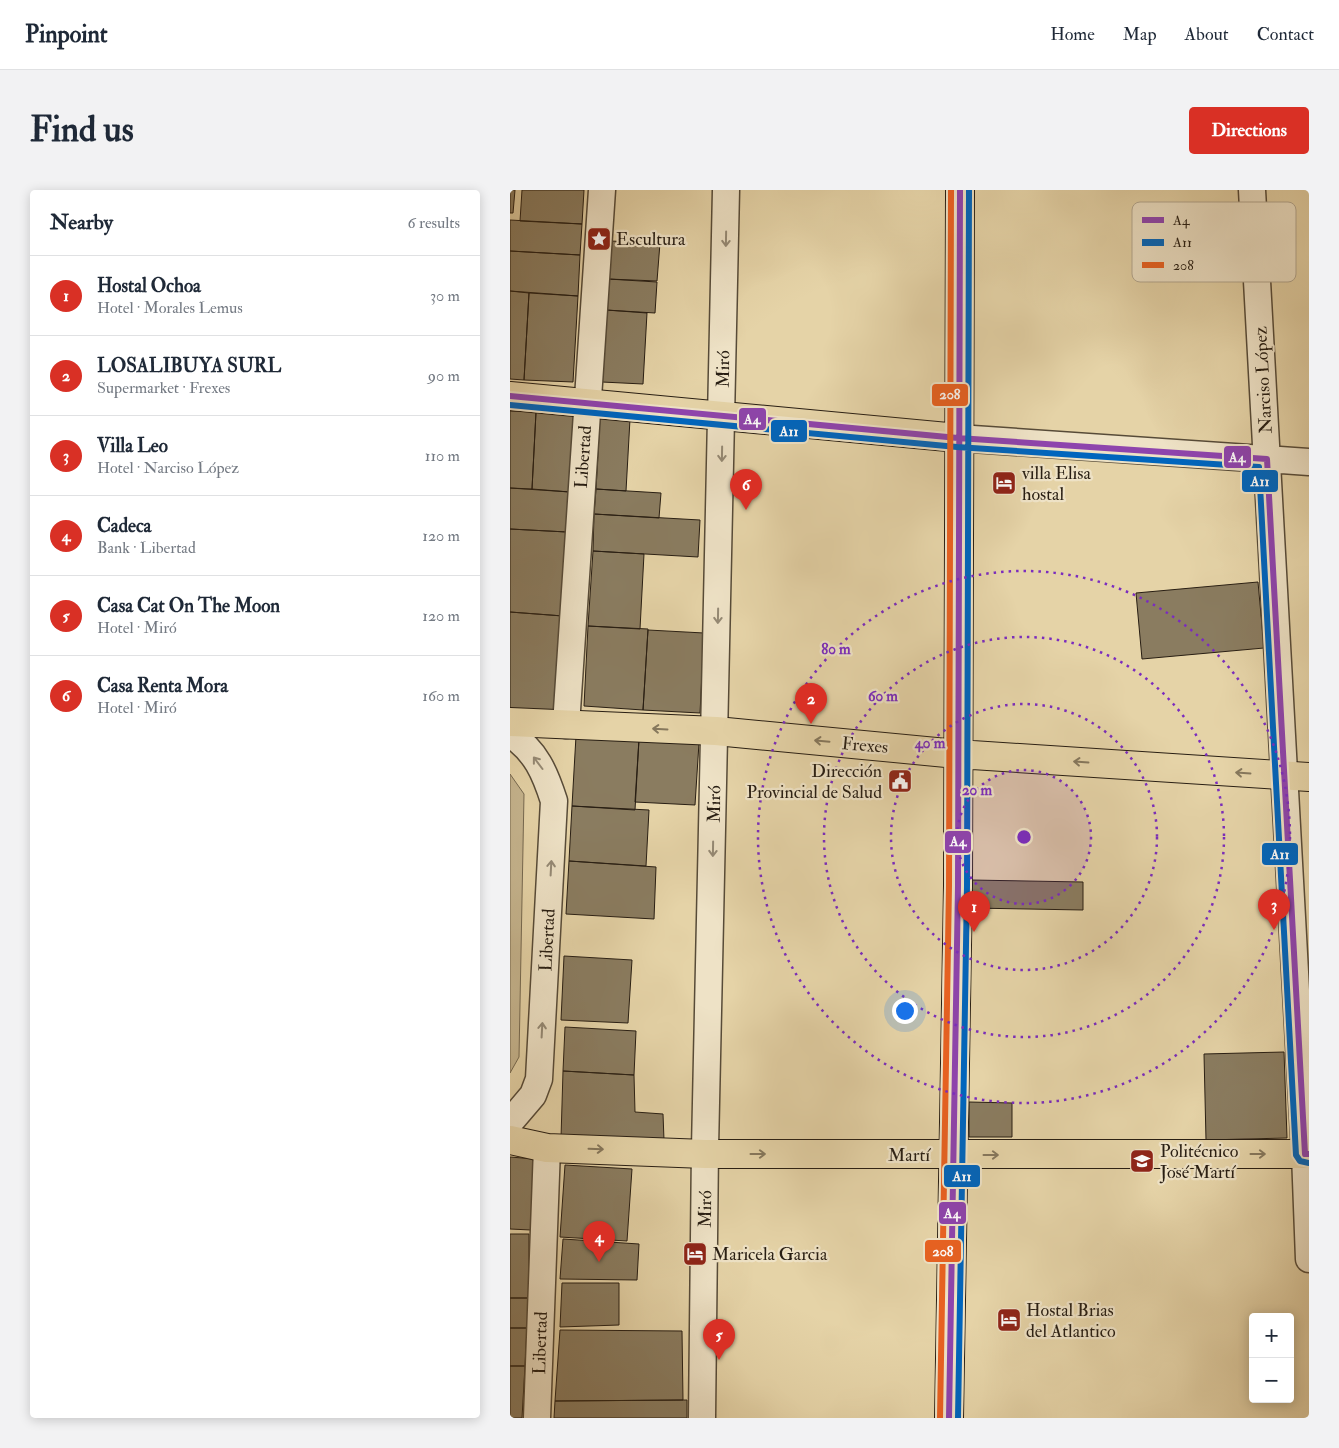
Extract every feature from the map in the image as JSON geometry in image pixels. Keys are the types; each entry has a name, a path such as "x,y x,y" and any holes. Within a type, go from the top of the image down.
{"main road":[{"path":"949,1418 955,1155 960,190"},
{"path":"510,396 958,438"},
{"name":"Frexes","path":"510,722 716,731 957,754 1296,776"},
{"name":"Martí","path":"510,1140 547,1148 705,1154 1307,1154"}],"street":[{"name":"Libertad","path":"566,724 602,190"},
{"name":"Miró","path":"702,1418 705,1154 716,731 726,190"},
{"name":"Narciso López","path":"1257,282 1267,459 1296,776 1309,1259"},
{"path":"958,438 1309,462"},
{"name":"Libertad","path":"510,734 522,742 544,770 554,801 539,1079 533,1095 510,1122"},
{"name":"Libertad","path":"538,1418 547,1148"}],"shaded area":[{"path":"510,774 524,794 519,1057 510,1073"}],"building":[{"path":"510,190 515,190 513,213 510,213"},
{"path":"522,190 584,190 582,224 520,221"},
{"path":"510,220 582,224 580,255 510,251"},
{"path":"610,241 660,243 657,281 608,279"},
{"path":"510,251 580,255 578,296 510,291"},
{"path":"608,279 657,282 655,313 606,310"},
{"path":"510,291 529,293 524,380 510,379"},
{"path":"529,293 578,296 573,382 524,380"},
{"path":"606,310 647,313 643,384 602,382"},
{"path":"510,411 536,412 532,489 510,488"},
{"path":"536,412 574,414 570,492 532,489"},
{"path":"600,417 630,419 626,491 596,489"},
{"path":"510,488 570,492 567,532 510,529"},
{"path":"596,489 661,493 659,518 594,514"},
{"path":"594,514 700,520 698,557 593,551"},
{"path":"510,529 567,532 563,616 510,612"},
{"path":"593,551 644,554 640,629 588,626"},
{"path":"1258,582 1264,648 1142,659 1136,593"},
{"path":"510,612 563,616 557,713 510,710"},
{"path":"588,626 648,629 643,710 584,706"},
{"path":"648,630 704,633 700,713 643,710"},
{"path":"576,736 639,739 635,810 572,806"},
{"path":"639,739 699,743 695,805 635,802"},
{"path":"572,806 649,810 646,866 569,861"},
{"path":"569,861 656,867 654,919 566,914"},
{"path":"971,880 1083,882 1083,910 971,908"},
{"path":"564,956 632,960 628,1023 561,1020"},
{"path":"565,1027 636,1031 634,1075 563,1071"},
{"path":"1284,1052 1287,1138 1206,1140 1204,1054"},
{"path":"563,1071 634,1075 635,1112 663,1114 664,1140 561,1138"},
{"path":"969,1102 1012,1103 1012,1137 969,1137"},
{"path":"510,1157 535,1159 531,1230 510,1229"},
{"path":"565,1165 632,1169 627,1241 560,1237"},
{"path":"510,1234 529,1234 529,1298 510,1298"},
{"path":"563,1239 639,1244 637,1280 560,1279"},
{"path":"562,1283 619,1283 619,1325 560,1327"},
{"path":"510,1298 529,1298 527,1328 510,1328"},
{"path":"510,1328 527,1328 525,1366 510,1366"},
{"path":"560,1330 682,1331 683,1400 555,1401"},
{"path":"510,1366 525,1366 522,1418 510,1418"},
{"path":"687,1400 687,1418 554,1418 555,1401"}],"transit line":[{"name":"208","path":"940,1418 949,886 951,190"},
{"name":"A4","path":"949,1418 958,886 960,190"},
{"name":"A11","path":"958,1418 967,886 969,190"},
{"name":"A4","path":"510,396 958,438 1267,459 1305,1154 1309,1154"},
{"name":"A11","path":"510,405 957,447 1259,467 1296,1155 1300,1161 1309,1163"}],"place":[{"name":"Escultura","path":"599,239"},
{"name":"villa Elisa hostal","path":"1004,483"},
{"name":"Casa Renta Mora","path":"746,510"},
{"name":"LOSALIBUYA SURL","path":"811,724"},
{"name":"Dirección Provincial de Salud","path":"900,781"},
{"name":"Villa Leo","path":"1274,930"},
{"name":"Hostal Ochoa","path":"974,932"},
{"name":"Politécnico José Martí","path":"1142,1161"},
{"name":"Maricela Garcia","path":"695,1254"},
{"name":"Cadeca","path":"599,1262"},
{"name":"Hostal Brias del Atlantico","path":"1009,1320"},
{"name":"Casa Cat On The Moon","path":"719,1360"}]}
